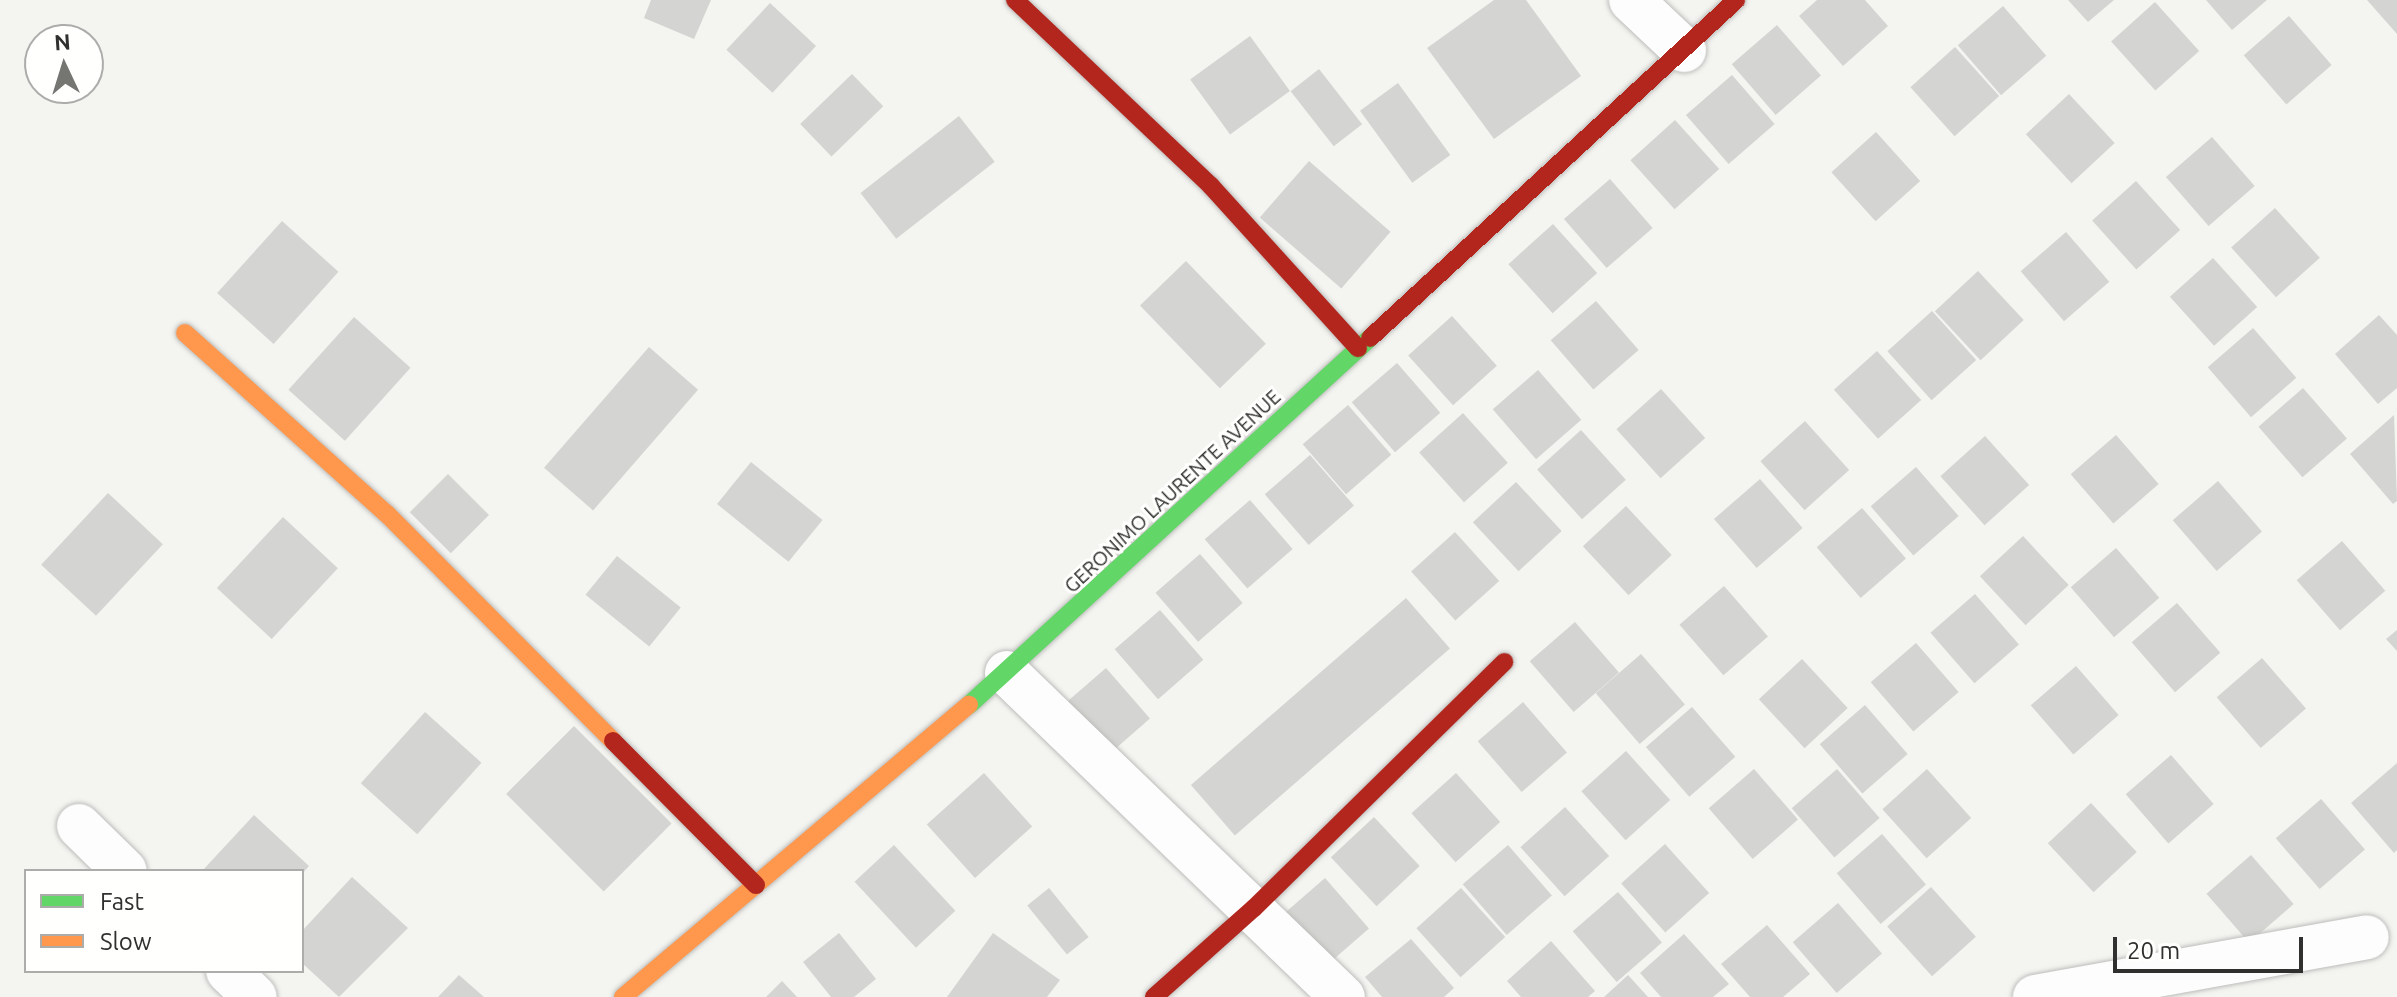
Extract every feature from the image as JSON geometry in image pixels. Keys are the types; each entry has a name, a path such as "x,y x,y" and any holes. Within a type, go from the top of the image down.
{"street":[{"path":"1015,0 1211,186 1358,348"},
{"path":"1631,0 1684,50"},
{"name":"GERONIMO LAURENTE AVENUE","path":"623,997 1007,673 1736,0"},
{"path":"185,333 387,514 756,885"},
{"path":"1154,997 1254,908 1504,662"},
{"path":"1007,673 1343,997"},
{"path":"79,826 123,869"},
{"path":"2035,997 2367,937"},
{"path":"230,973 255,997"}],"building":[{"path":"651,0 711,0 694,39 644,18"},
{"path":"1494,0 1526,0 1581,76 1494,139 1427,48"},
{"path":"1817,0 1865,0 1888,26 1843,66 1799,16"},
{"path":"2068,0 2114,0 2088,22"},
{"path":"2206,0 2267,0 2232,30"},
{"path":"2367,0 2397,0 2397,34"},
{"path":"2155,2 2199,51 2155,91 2111,41"},
{"path":"770,3 816,46 772,93 726,50"},
{"path":"2003,6 2046,56 2001,95 1958,45"},
{"path":"2289,16 2332,65 2286,104 2244,55"},
{"path":"1777,25 1821,76 1776,115 1732,64"},
{"path":"1250,36 1290,91 1230,135 1190,79"},
{"path":"1955,47 1999,96 1955,136 1910,87"},
{"path":"1319,69 1362,124 1334,146 1291,91"},
{"path":"852,74 883,106 831,156 800,124"},
{"path":"1732,75 1775,124 1729,164 1686,115"},
{"path":"1398,83 1450,155 1412,183 1360,111"},
{"path":"2069,94 2115,143 2072,183 2026,134"},
{"path":"959,116 995,162 896,239 860,193"},
{"path":"1675,120 1719,169 1675,209 1630,160"},
{"path":"1876,132 1920,181 1876,221 1831,172"},
{"path":"2212,137 2255,186 2209,226 2166,177"},
{"path":"1309,161 1391,232 1341,288 1260,218"},
{"path":"1610,179 1653,228 1607,268 1564,219"},
{"path":"2136,181 2180,230 2136,270 2092,220"},
{"path":"2275,208 2320,258 2276,297 2231,247"},
{"path":"282,221 338,272 274,344 217,293"},
{"path":"1553,224 1597,273 1553,313 1508,264"},
{"path":"2066,232 2109,282 2064,321 2021,271"},
{"path":"2213,258 2257,307 2214,346 2170,297"},
{"path":"1186,261 1266,344 1220,388 1140,305"},
{"path":"1978,271 2024,320 1981,360 1935,311"},
{"path":"1596,301 1639,350 1593,389 1551,340"},
{"path":"1932,311 1976,360 1932,400 1887,351"},
{"path":"2379,315 2397,335 2397,388 2378,404 2335,354"},
{"path":"1452,316 1497,366 1453,405 1408,355"},
{"path":"354,317 410,368 345,441 288,390"},
{"path":"2253,328 2296,378 2251,417 2208,367"},
{"path":"649,347 698,390 593,510 544,468"},
{"path":"1877,351 1921,400 1878,439 1834,390"},
{"path":"1397,363 1440,413 1395,452 1352,402"},
{"path":"1538,370 1581,420 1536,459 1493,409"},
{"path":"2303,388 2347,439 2302,477 2258,427"},
{"path":"1661,389 1705,438 1661,478 1616,429"},
{"path":"1348,405 1391,455 1346,494 1303,444"},
{"path":"1463,413 1508,463 1464,502 1419,452"},
{"path":"2394,415 2397,501 2393,504 2350,454"},
{"path":"1805,421 1849,470 1805,510 1760,461"},
{"path":"1581,430 1626,480 1582,519 1537,469"},
{"path":"2116,435 2159,484 2113,523 2071,474"},
{"path":"1985,436 2029,485 1985,525 1940,476"},
{"path":"1310,455 1354,506 1309,545 1265,494"},
{"path":"751,462 822,520 789,562 717,504"},
{"path":"1916,467 1959,516 1913,555 1871,506"},
{"path":"448,474 489,515 451,553 410,512"},
{"path":"1760,479 1803,528 1757,568 1714,519"},
{"path":"2218,481 2262,532 2217,571 2173,520"},
{"path":"1516,482 1562,531 1519,571 1473,522"},
{"path":"108,493 163,544 96,616 41,565"},
{"path":"1250,500 1293,549 1247,588 1205,539"},
{"path":"1626,506 1672,555 1629,595 1583,546"},
{"path":"1862,508 1906,559 1861,598 1817,547"},
{"path":"283,517 338,568 272,639 217,588"},
{"path":"1455,532 1499,581 1455,621 1411,571"},
{"path":"2023,536 2069,585 2026,625 1980,576"},
{"path":"2342,541 2385,591 2340,630 2297,580"},
{"path":"2116,548 2159,598 2114,637 2071,587"},
{"path":"1200,554 1243,603 1198,642 1155,593"},
{"path":"617,556 681,608 649,646 586,595"},
{"path":"1724,586 1768,637 1723,675 1679,625"},
{"path":"1975,594 2019,645 1974,683 1930,633"},
{"path":"1406,598 1450,649 1235,836 1191,785"},
{"path":"2177,603 2220,653 2175,692 2132,642"},
{"path":"1160,610 1203,660 1158,699 1115,649"},
{"path":"1575,622 1619,673 1574,712 1530,661"},
{"path":"2397,630 2397,651 2386,639"},
{"path":"1916,643 1959,692 1913,731 1871,682"},
{"path":"1641,654 1685,705 1640,744 1596,693"},
{"path":"2262,658 2306,709 2261,748 2217,697"},
{"path":"1802,659 1848,708 1805,748 1759,699"},
{"path":"2076,666 2119,715 2073,754 2031,705"},
{"path":"1106,668 1150,719 1105,758 1061,707"},
{"path":"1523,702 1567,753 1522,792 1478,741"},
{"path":"1865,705 1908,754 1862,793 1820,744"},
{"path":"1692,707 1735,757 1689,797 1646,747"},
{"path":"425,712 481,763 417,834 361,783"},
{"path":"574,726 672,824 604,891 506,794"},
{"path":"1626,751 1670,800 1626,840 1581,791"},
{"path":"2171,755 2214,804 2168,843 2126,794"},
{"path":"2397,763 2397,850 2394,853 2351,803"},
{"path":"1754,769 1798,820 1753,859 1709,808"},
{"path":"1837,769 1880,818 1834,857 1792,808"},
{"path":"1927,769 1971,818 1927,858 1882,809"},
{"path":"984,773 1032,827 975,878 927,825"},
{"path":"1456,773 1500,822 1456,862 1411,813"},
{"path":"2321,799 2365,850 2320,889 2276,838"},
{"path":"2091,803 2137,852 2094,892 2048,843"},
{"path":"1565,807 1609,856 1565,896 1520,847"},
{"path":"254,815 309,866 304,872 304,869 204,869"},
{"path":"1374,817 1420,866 1377,906 1331,857"},
{"path":"1882,834 1926,885 1881,924 1837,873"},
{"path":"1665,844 1709,893 1665,933 1621,883"},
{"path":"894,845 955,911 916,948 855,882"},
{"path":"1508,845 1552,896 1507,935 1463,884"},
{"path":"2251,855 2294,904 2249,943 2206,894"},
{"path":"352,877 408,928 339,997 304,965 304,929"},
{"path":"1325,878 1369,929 1324,967 1280,917"},
{"path":"1931,887 1976,937 1932,976 1887,926"},
{"path":"1049,888 1089,937 1067,955 1027,906"},
{"path":"1461,888 1505,937 1461,977 1416,928"},
{"path":"1618,892 1662,943 1617,982 1573,931"},
{"path":"1838,903 1882,954 1837,993 1793,942"},
{"path":"1767,925 1810,974 1783,997 1750,997 1721,964"},
{"path":"839,933 876,979 854,997 831,997 803,962"},
{"path":"993,933 1060,980 1047,997 947,997"},
{"path":"1684,934 1729,984 1713,997 1661,997 1640,973"},
{"path":"1411,939 1454,988 1444,997 1382,997 1365,977"},
{"path":"1551,941 1595,991 1588,997 1521,997 1507,981"},
{"path":"459,975 484,997 438,997"},
{"path":"1628,975 1648,997 1604,997"},
{"path":"782,981 797,997 766,997"}],"traffic: fast":[{"path":"969,705 1370,338"}],"traffic: slow":[{"path":"185,333 387,514 613,741"},
{"path":"623,997 969,705"}],"traffic: jam":[{"path":"1015,0 1211,186 1358,348"},
{"path":"1370,338 1736,0"},
{"path":"1154,997 1254,908 1504,662"},
{"path":"613,741 756,885"}]}
